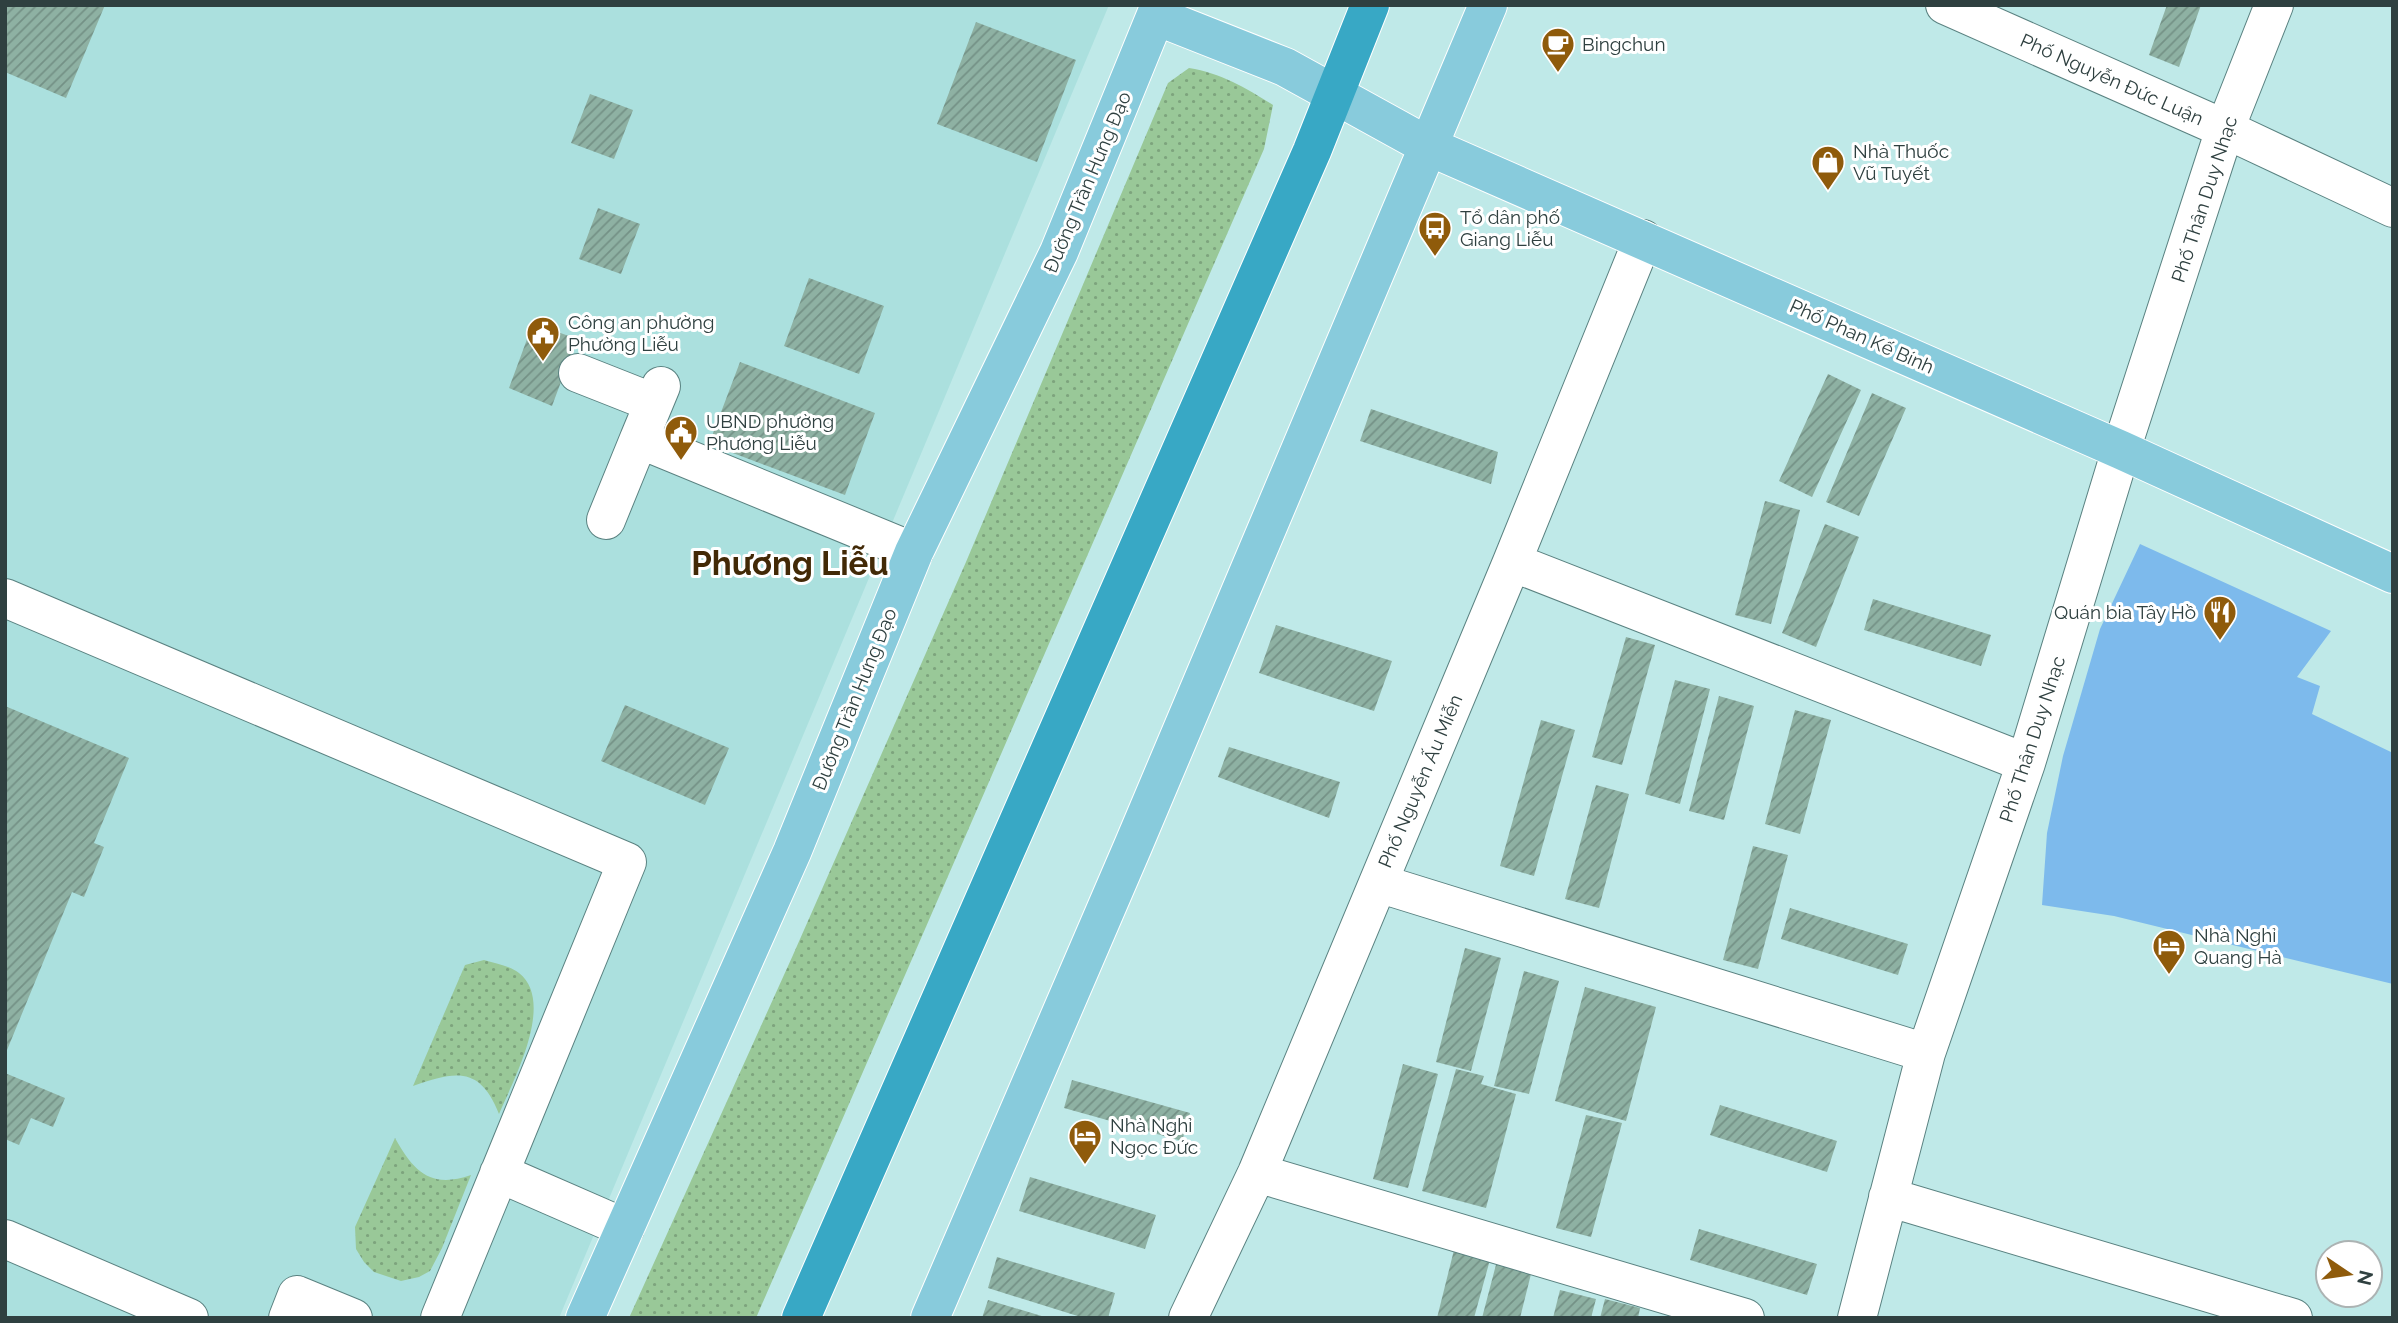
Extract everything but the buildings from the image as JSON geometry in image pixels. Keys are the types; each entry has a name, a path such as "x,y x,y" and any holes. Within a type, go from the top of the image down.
{"highway":[{"path":"802,1318 1312,151 1370,5"}],"main road":[{"path":"930,1318 1488,5"},
{"name":"Phố Phan Kế Bính","path":"1158,10 1285,67 1430,146 2121,450 2393,574"},
{"name":"Đường Trần Hưng Đạo","path":"585,1318 792,852 914,552 1059,251 1158,10"}],"street":[{"name":"Phố Nguyễn Đức Luận","path":"1945,5 2225,129 2393,208"},
{"name":"Phố Thân Duy Nhạc","path":"1857,1318 1926,1053 2026,763 2121,450 2225,129 2274,5"},
{"name":"Phố Nguyễn Ấu Miễn","path":"1188,1318 1257,1172 1512,562 1643,239"},
{"path":"578,373 658,394 607,520"},
{"path":"639,439 914,552"},
{"path":"1512,562 2026,763"},
{"path":"5,598 627,862 440,1318"},
{"path":"1378,883 1926,1053"},
{"path":"1257,1172 1745,1318"},
{"path":"499,1173 625,1228"},
{"path":"1888,1197 2293,1318"},
{"path":"5,1239 189,1318"},
{"path":"288,1318 297,1295 353,1318"}],"shaded area":[{"path":"5,5 1109,5 559,1318 5,1318"}],"green space":[{"path":"1189,68 1223,77 1273,105 1264,149 756,1318 629,1318 966,562 1168,83"},
{"path":"484,960 519,973 529,986 533,1003 533,1022 528,1042 499,1114 484,1087 465,1076 442,1077 413,1086 465,965"},
{"path":"395,1138 409,1160 425,1174 445,1180 471,1175 430,1271 401,1281 374,1272 364,1262 356,1249 355,1227"}],"water":[{"path":"2140,544 2331,631 2297,677 2320,686 2312,714 2393,753 2393,984 2114,916 2042,905 2047,833 2063,756 2100,629"}],"place":[{"name":"Bingchun","path":"1558,74"},
{"name":"Nhà Thuốc Vũ Tuyết","path":"1828,192"},
{"name":"Tổ dân phố Giang Liễu","path":"1435,258"},
{"name":"Công an phường Phường Liễu","path":"543,363"},
{"name":"UBND phường Phương Liễu","path":"681,462"},
{"name":"Quán bia Tây Hồ","path":"2220,642"},
{"name":"Nhà Nghỉ Quang Hà","path":"2169,976"},
{"name":"Nhà Nghỉ Ngọc Đức","path":"1085,1166"}],"district":[{"name":"Phương Liễu","path":"790,563"}]}
